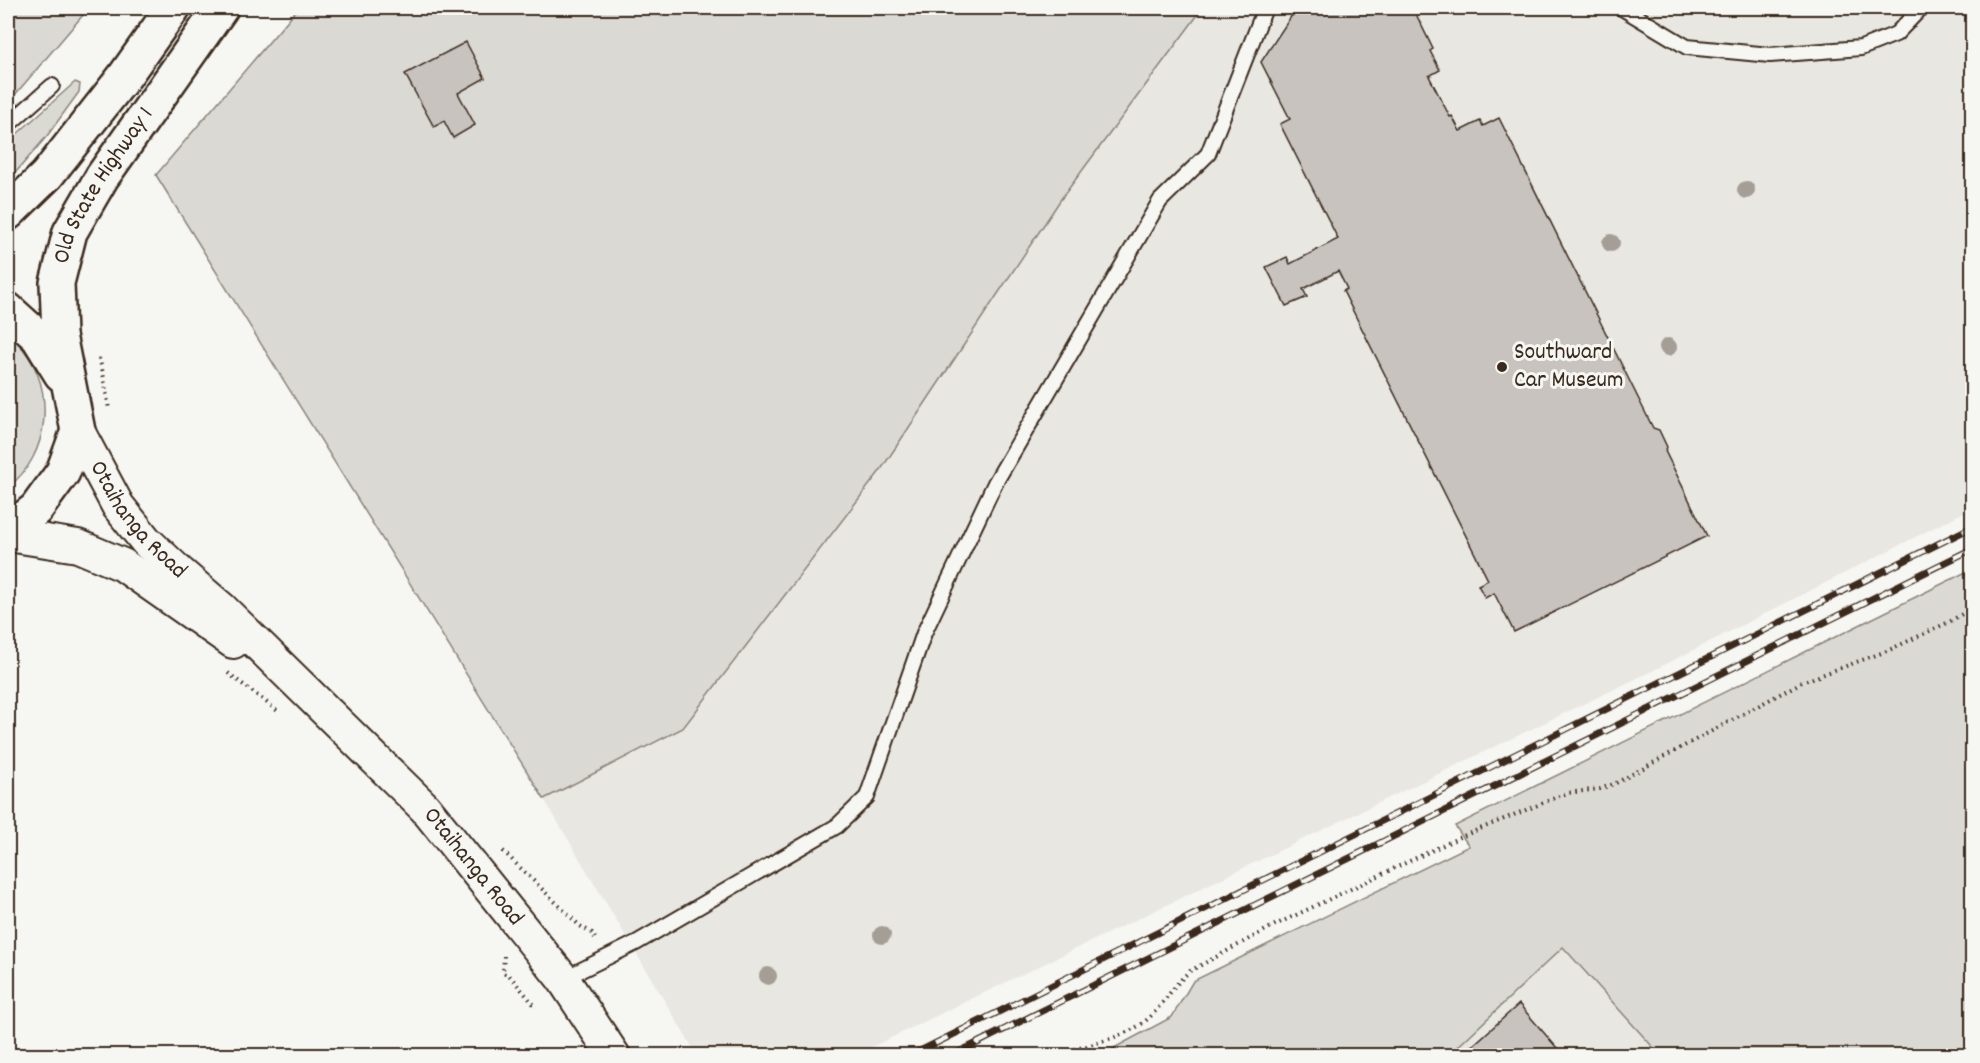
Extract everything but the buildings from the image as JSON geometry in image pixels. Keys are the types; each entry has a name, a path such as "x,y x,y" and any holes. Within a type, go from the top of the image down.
{"main road":[{"name":"Old State Highway 1","path":"8,213 48,175 124,77 173,8"},
{"name":"Old State Highway 1","path":"78,431 59,335 57,283 70,232 102,177 221,8"},
{"path":"8,310 38,337 70,388"},
{"path":"8,533 36,509 63,472 78,431"}],"street":[{"name":"Otaihanga Road","path":"78,431 118,506 146,541 222,609 425,808 563,979 614,1056"},
{"name":"Otaihanga Road","path":"8,533 78,546 123,566 313,698"}],"lane":[{"path":"563,979 636,943 837,826 867,797 924,633 995,483 1161,201 1208,154 1265,8"},
{"path":"1622,8 1687,46 1770,55 1861,48 1896,34 1921,8"},
{"path":"8,125 52,86"}],"path":[{"path":"98,356 109,412"},
{"path":"1051,1056 1129,1031 1151,1015 1190,971 1352,887 1539,804 1568,793 1600,789 1614,784 1802,682 1887,651 1950,622 1972,608"},
{"path":"220,667 280,713"},
{"path":"497,846 594,937"},
{"path":"502,949 505,961 503,973 509,975 536,1007"}],"shaded area":[{"path":"8,8 89,8 8,103"},
{"path":"298,8 1203,8 1061,199 880,471 683,728 544,799 156,175"},
{"name":"Southward Car Museum","path":"1203,8 1972,8 1972,508 1656,669 855,1055 697,1055 544,799 683,728 880,471 1061,199"},
{"path":"75,82 80,84 79,92 47,136 10,179 8,178 8,142"},
{"path":"8,332 34,365 44,402 44,421 33,458 22,474 8,487"},
{"path":"1972,569 1972,1055 1660,1055 1563,947 1449,1055 1101,1055 1172,1017 1193,981 1469,846 1455,826"},
{"path":"1563,946 1660,1055 1449,1056"}],"railway":[{"path":"910,1056 1972,527"},
{"path":"951,1056 1972,549"}],"place":[{"name":"Southward Car Museum","path":"1502,367"}]}
